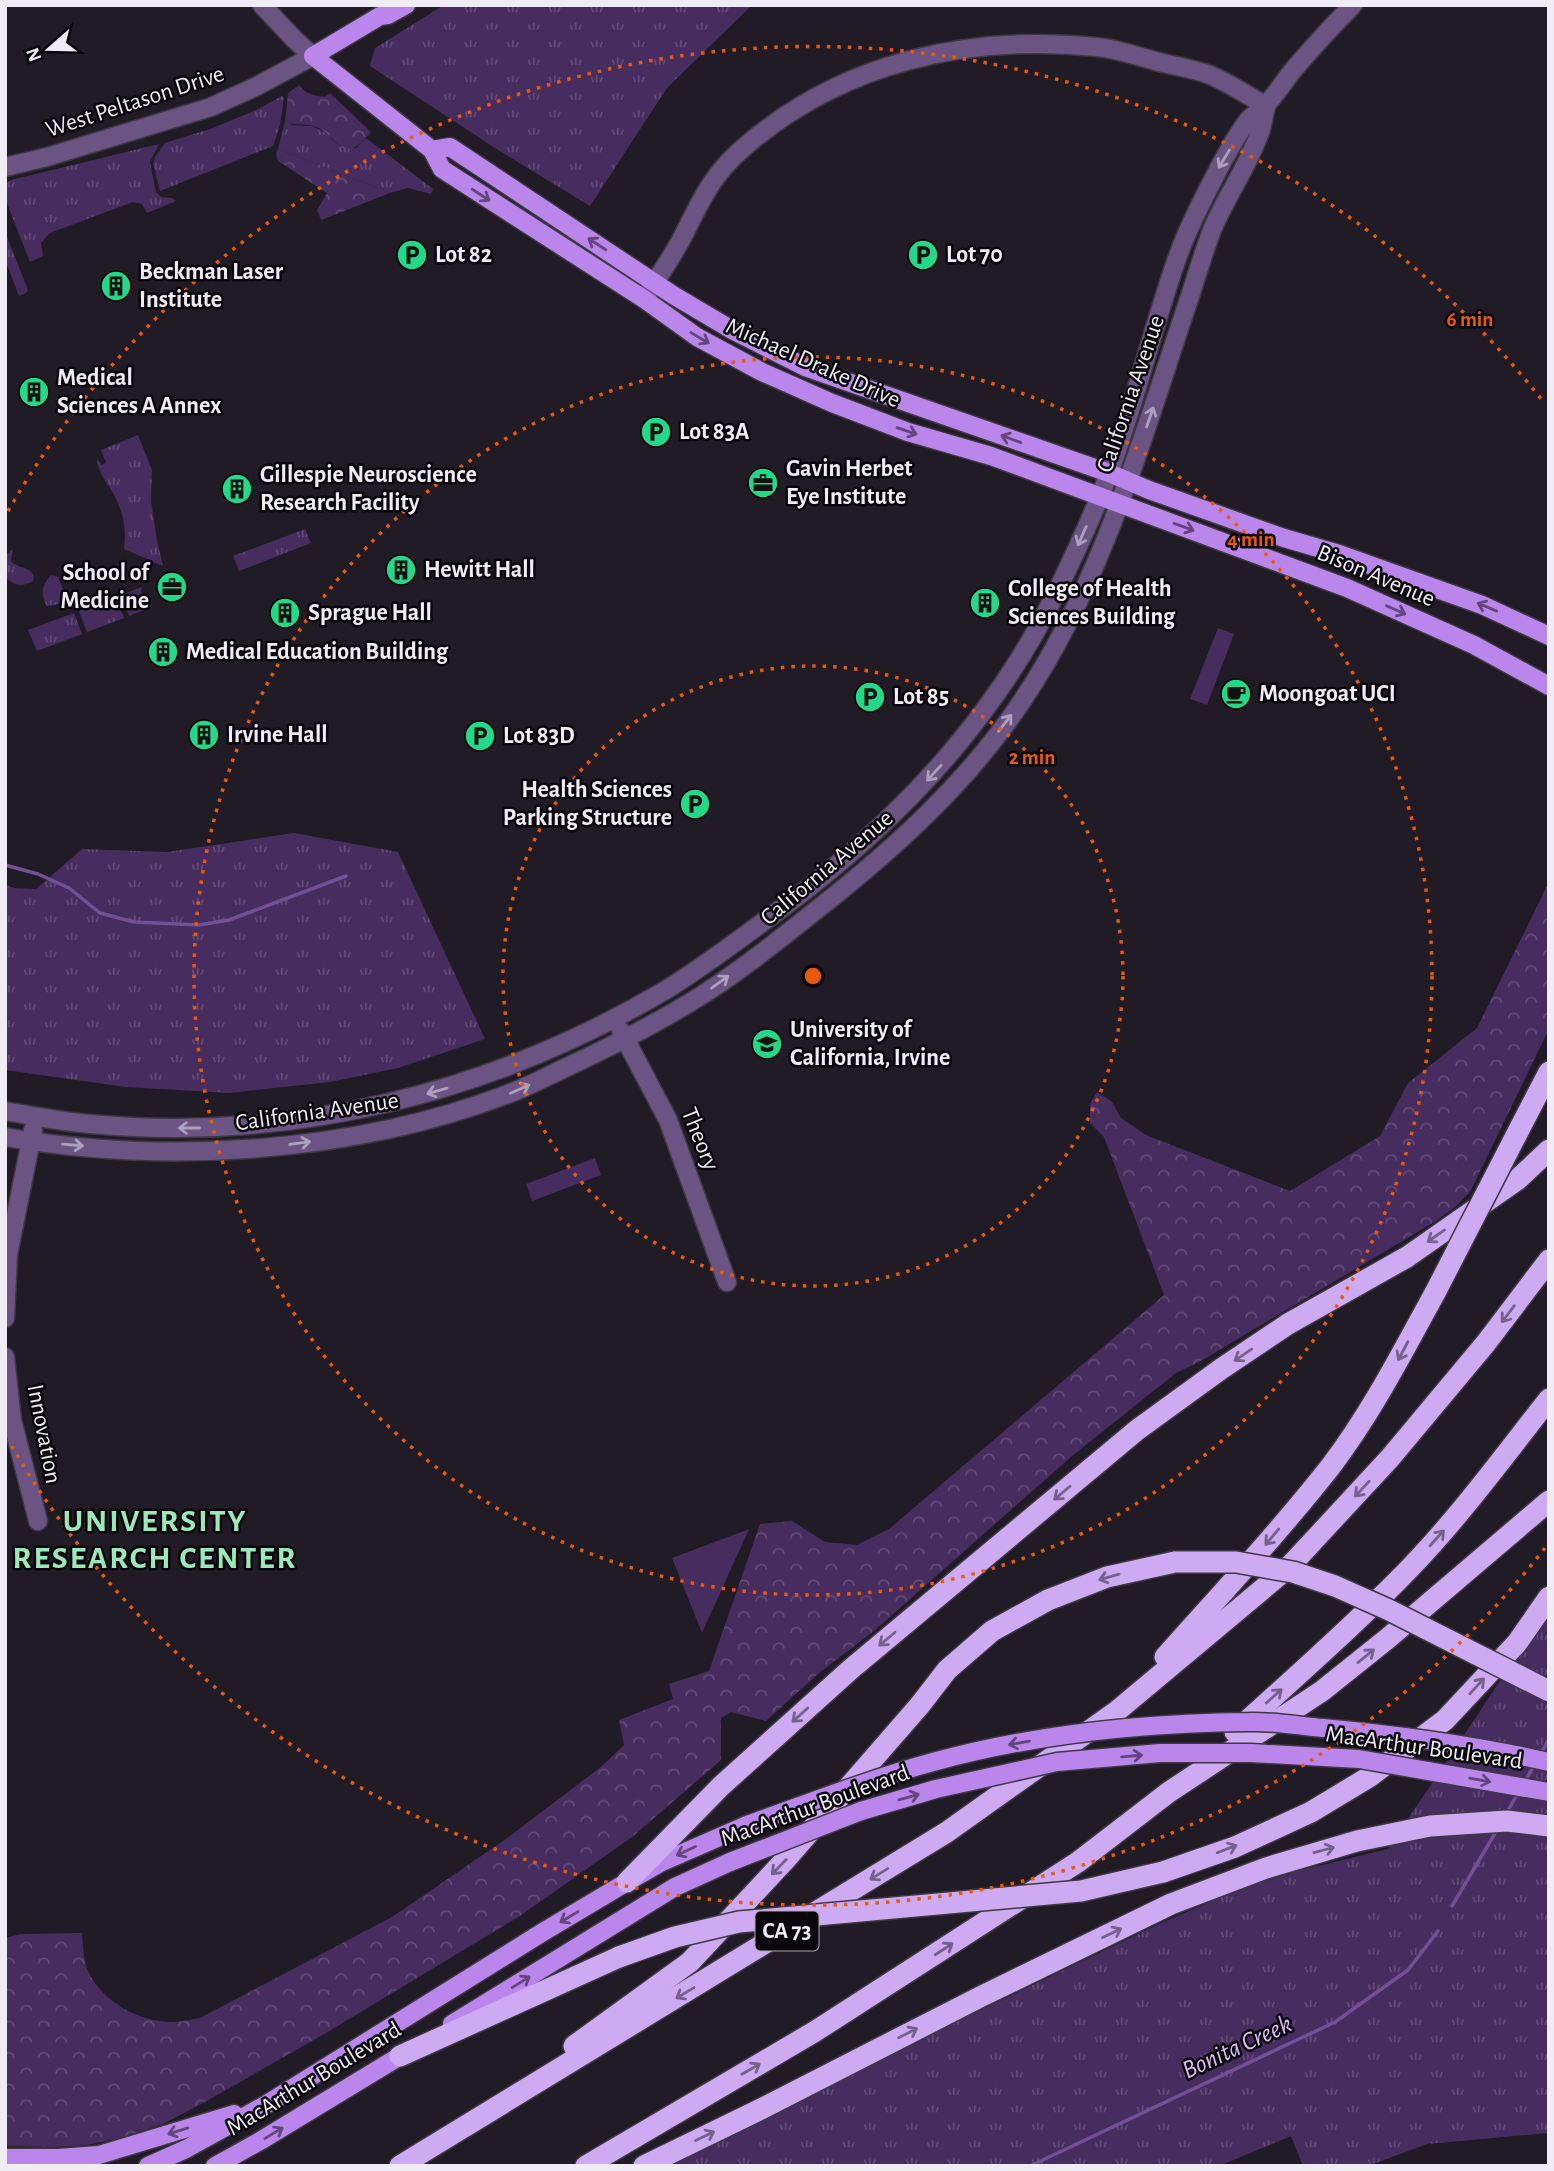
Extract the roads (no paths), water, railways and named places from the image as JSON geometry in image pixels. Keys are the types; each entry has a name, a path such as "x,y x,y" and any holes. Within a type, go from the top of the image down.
{"highway":[{"path":"1117,1711 1269,1541 1332,1465 1381,1393 1549,1072"},
{"path":"627,1882 721,1786 851,1669 1138,1430 1221,1369 1289,1324 1407,1257 1517,1180 1549,1150"},
{"path":"1117,1711 1289,1567 1391,1458 1486,1343 1549,1260"},
{"path":"1169,1792 1339,1637 1411,1567 1474,1497 1549,1399"},
{"path":"586,2166 814,2032 1078,1862 1169,1792 1322,1691 1549,1501"},
{"path":"448,2138 690,1962 786,1859 920,1705 947,1670 992,1631 1048,1600 1107,1577 1175,1562 1236,1562 1303,1575 1335,1586 1390,1610 1549,1691"},
{"path":"400,2056 619,1958 675,1937 739,1922 1080,1891 1163,1872 1235,1847 1311,1812 1369,1777 1445,1720 1517,1643 1549,1597"},
{"name":"CA 73","path":"400,2166 947,1832 1117,1711"},
{"path":"644,2166 980,1997 1171,1905 1266,1868 1357,1841 1430,1826 1507,1821 1549,1826"}],"main road":[{"path":"313,56 381,10 388,15 406,5"},
{"name":"Michael Drake Drive","path":"313,56 432,150 442,169 721,351 832,403 908,432 991,456 1100,495"},
{"name":"Michael Drake Drive","path":"432,150 450,147 673,295 732,330 805,367 1109,473"},
{"name":"Bison Avenue","path":"1109,473 1128,482 1482,605 1549,636"},
{"name":"Bison Avenue","path":"1100,495 1347,588 1474,645 1549,686"},
{"name":"MacArthur Boulevard","path":"148,2166 186,2149 267,2104 511,1952 662,1862 747,1825 858,1785 933,1762 1018,1743 1138,1726 1265,1723 1367,1732 1487,1748 1549,1762"},
{"name":"MacArthur Boulevard","path":"215,2166 675,1888 730,1862 861,1811 936,1789 1057,1762 1160,1753 1251,1753 1359,1759 1549,1792"},
{"path":"5,2158 99,2155 267,2104"}],"street":[{"name":"Michael Drake Drive","path":"262,5 313,56"},
{"name":"California Avenue","path":"5,1111 91,1124 190,1128 271,1124 370,1108 490,1074 550,1051 667,989 796,898 862,845 953,751 985,711 1022,656 1057,592 1109,473 1184,239 1221,164 1250,119 1265,106 1316,43 1353,5"},
{"path":"644,299 715,177 741,150 792,113 838,86 919,56 984,46 1098,47 1209,75 1265,106"},
{"name":"West Peltason Drive","path":"5,167 71,150 211,107 313,56"},
{"name":"California Avenue","path":"5,1137 31,1142 180,1152 259,1148 340,1138 468,1108 511,1093 626,1040 704,994 868,870 930,813 978,759 1020,705 1052,654 1120,504 1213,229 1261,130 1265,106"},
{"name":"Theory","path":"614,1019 668,1120 727,1282"},
{"path":"5,1318 8,1255 35,1116"},
{"name":"Innovation","path":"5,1357 12,1420 38,1521"}],"waterway":[{"path":"5,865 38,874 69,888 100,913 134,922 199,925 229,920 346,876"},
{"name":"Bonita Creek","path":"1541,1753 1549,1740"},
{"name":"Bonita Creek","path":"1525,1781 1534,1766"},
{"name":"Bonita Creek","path":"1506,1814 1518,1793"},
{"name":"Bonita Creek","path":"1452,1906 1497,1830"},
{"name":"Bonita Creek","path":"1030,2166 1335,2022 1408,1970 1438,1931"}],"place":[{"name":"Lot 82","path":"412,255"},
{"name":"Lot 70","path":"923,255"},
{"name":"Beckman Laser Institute","path":"116,286"},
{"name":"Medical Sciences A Annex","path":"34,392"},
{"name":"Lot 83A","path":"656,432"},
{"name":"Gavin Herbet Eye Institute","path":"763,483"},
{"name":"Gillespie Neuroscience Research Facility","path":"237,489"},
{"name":"Hewitt Hall","path":"401,570"},
{"name":"School of Medicine","path":"172,587"},
{"name":"College of Health Sciences Building","path":"985,603"},
{"name":"Sprague Hall","path":"285,613"},
{"name":"Medical Education Building","path":"163,652"},
{"name":"Moongoat UCI","path":"1236,694"},
{"name":"Lot 85","path":"870,697"},
{"name":"Irvine Hall","path":"204,735"},
{"name":"Lot 83D","path":"480,736"},
{"name":"Health Sciences Parking Structure","path":"695,804"},
{"name":"University of California, Irvine","path":"767,1044"}],"district":[{"name":"UNIVERSITY RESEARCH CENTER","path":"155,1540"}]}
